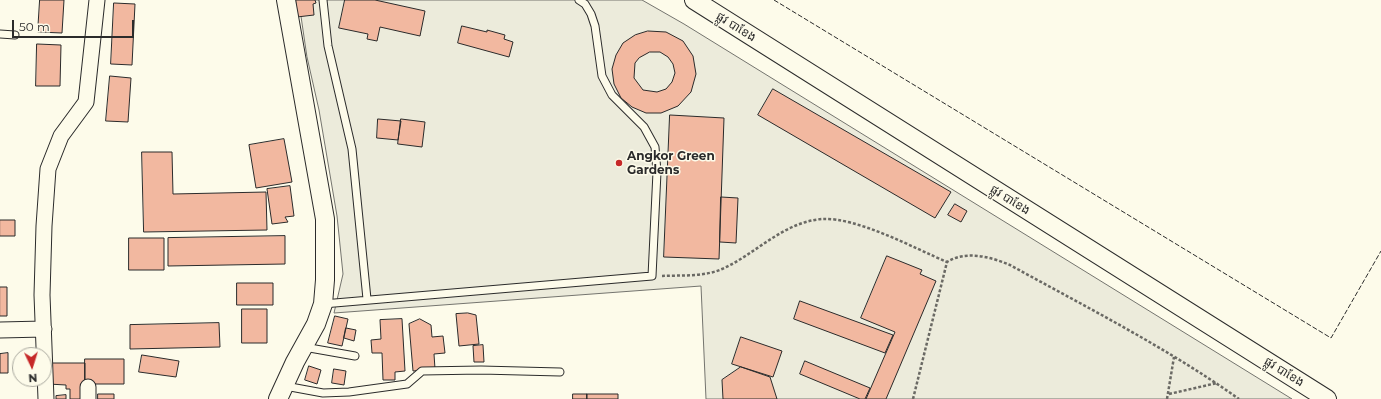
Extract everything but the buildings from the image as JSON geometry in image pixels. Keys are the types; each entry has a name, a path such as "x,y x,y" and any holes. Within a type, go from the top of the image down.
{"street":[{"path":"46,399 44,234 48,169 61,136 86,102 97,0"},
{"path":"281,392 316,324 323,304 325,280 325,219 286,0"},
{"name":"ផ្លូវ បាខែង","path":"694,0 1327,399"},
{"path":"0,330 44,329"}],"lane":[{"path":"323,0 328,46 352,150 367,300"},
{"path":"323,304 652,276 657,172 655,147 644,127 612,95 602,76 595,26 591,14 585,4 579,0"},
{"path":"0,34 15,35"},
{"path":"304,347 355,356"},
{"path":"281,392 350,392 407,384 422,371 482,370 560,372"}],"path":[{"path":"652,276 702,273 722,269 776,236 797,226 822,219 852,223 947,262"},
{"path":"913,399 947,262 961,256 992,257 1045,284 1174,357 1217,383 1239,399"},
{"path":"1167,399 1174,357"},
{"path":"1169,394 1217,383"}],"shaded area":[{"name":"Angkor Green Gardens","path":"299,0 642,0 684,24 1292,399 706,399 701,286 334,313 343,274 337,216 319,110 307,57"}],"fence":[{"path":"774,0 1331,338 1381,251"}],"place":[{"name":"Angkor Green Gardens","path":"619,163"}]}
